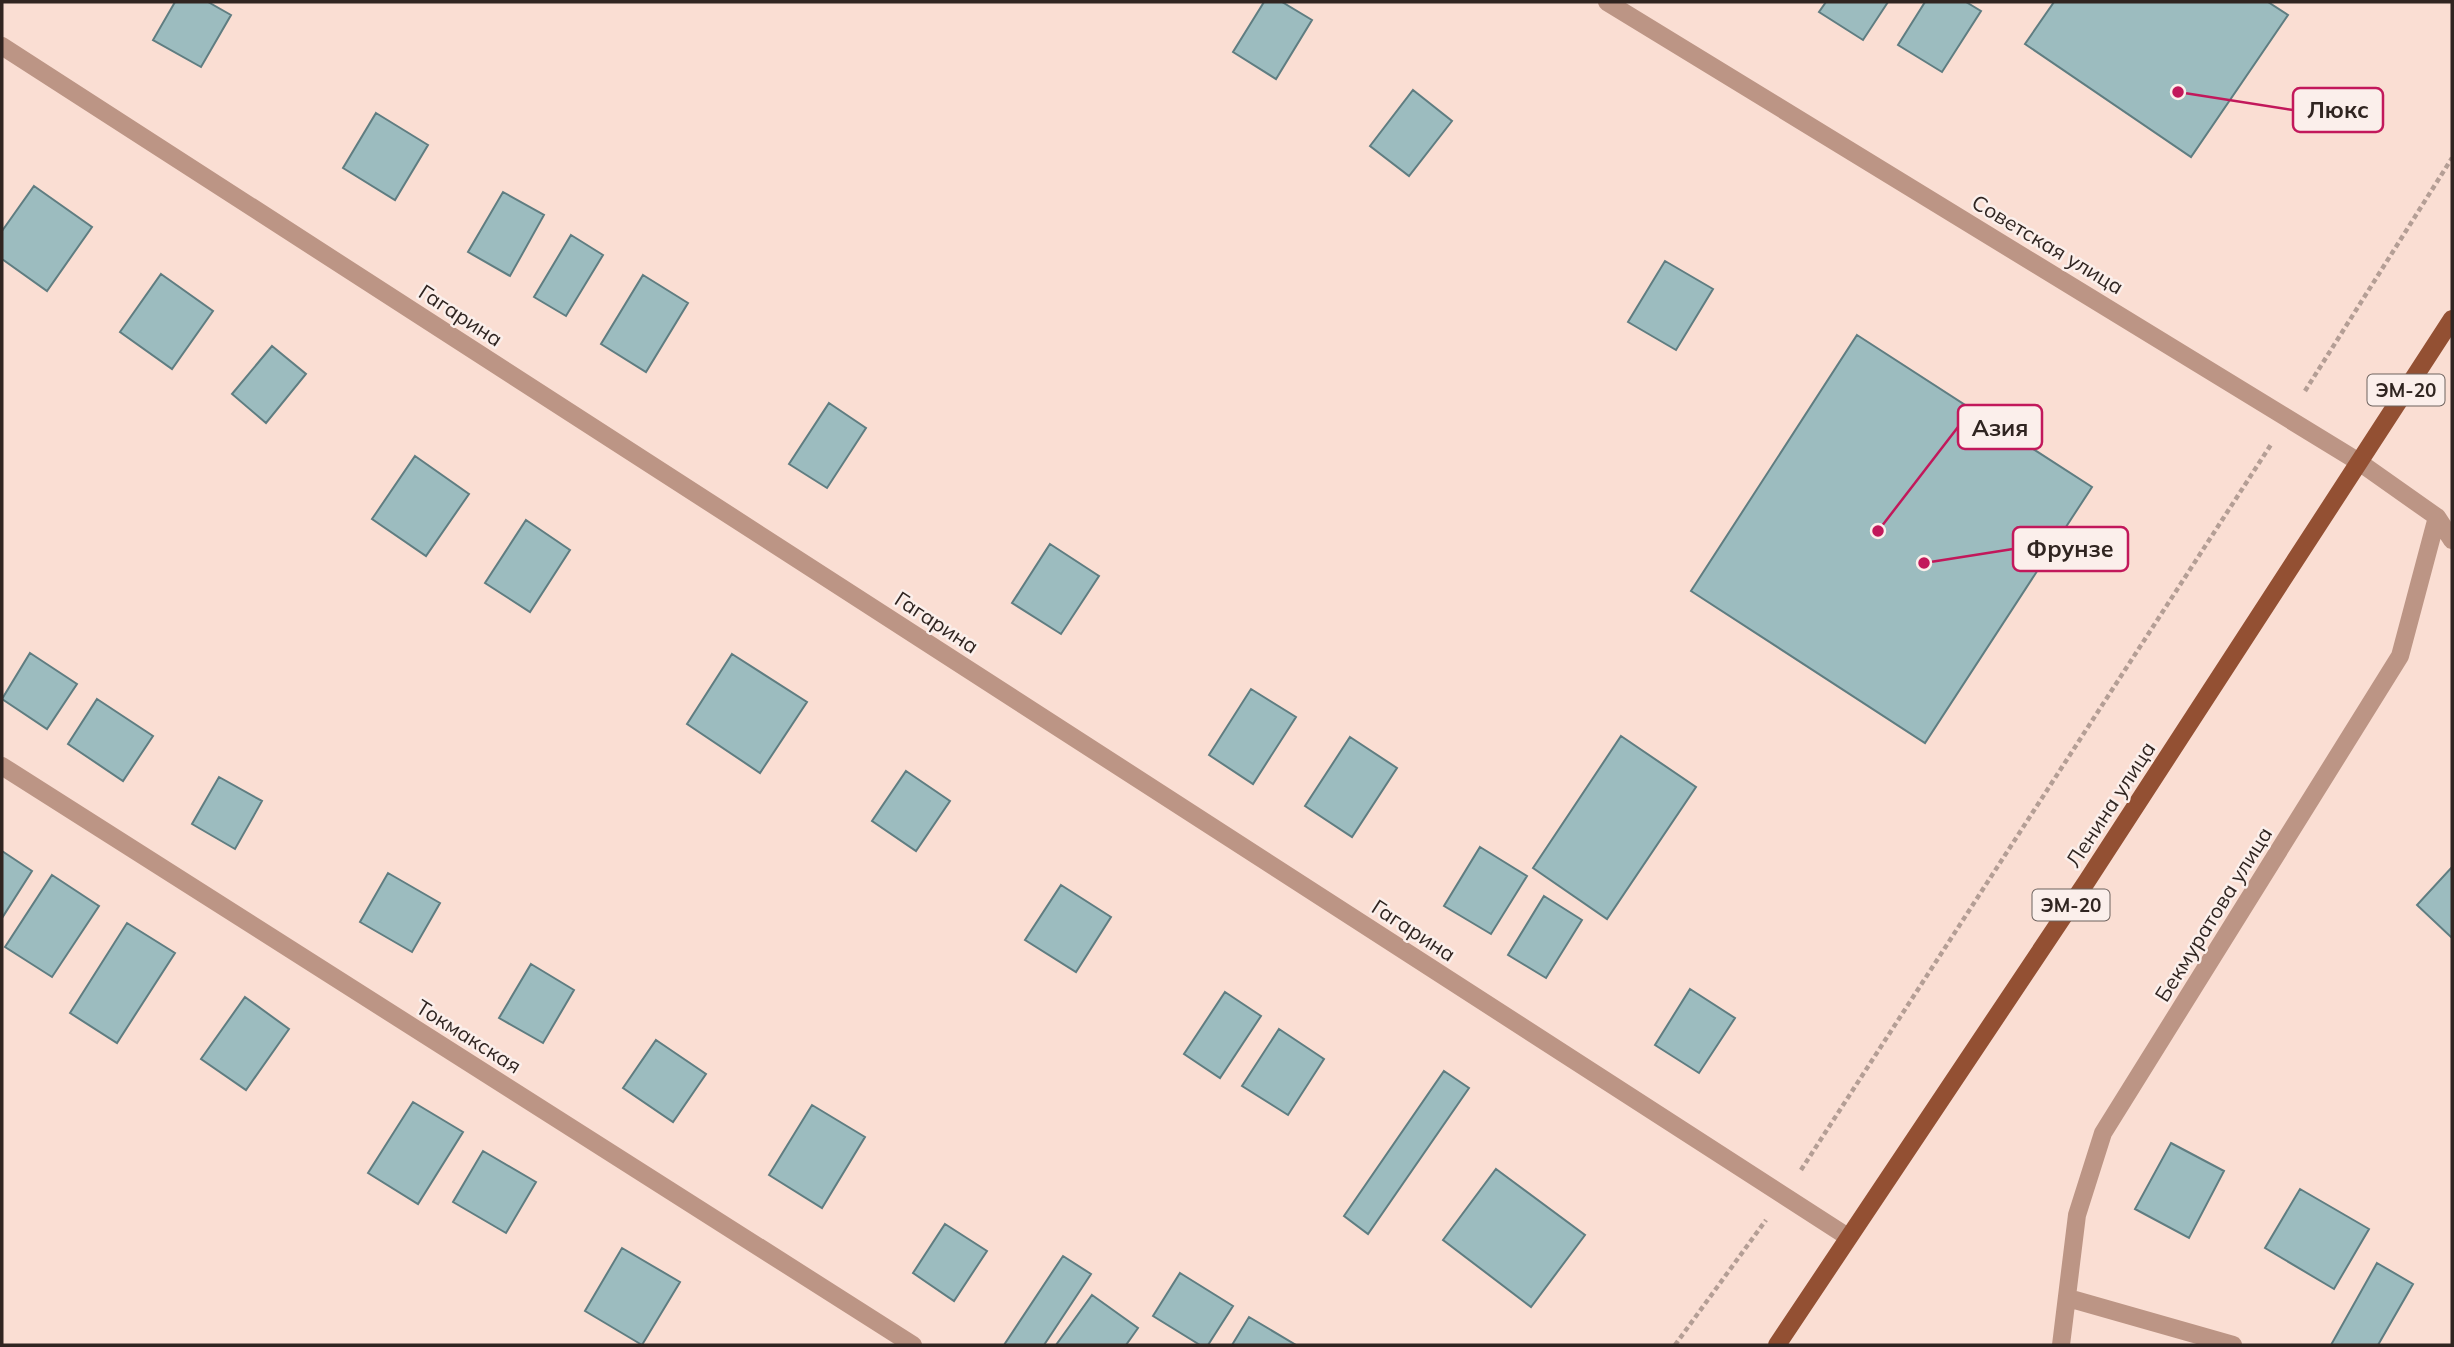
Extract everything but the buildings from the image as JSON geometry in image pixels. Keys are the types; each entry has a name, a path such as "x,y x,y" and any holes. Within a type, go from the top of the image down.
{"main road":[{"name":"Ленина улица","path":"1777,1345 2087,881 2452,319"}],"street":[{"name":"Советская улица","path":"1607,2 2359,461 2437,517 2452,540"},
{"name":"Гагарина","path":"2,46 1848,1237"},
{"name":"Бекмуратова улица","path":"2062,1345 2077,1215 2103,1133 2400,656 2437,517"},
{"name":"Токмакская","path":"2,766 913,1345"},
{"path":"2068,1298 2233,1345"}],"path":[{"path":"1675,1345 1784,1196 2288,418 2452,158"}],"place":[{"name":"Люкс","path":"2178,92"},
{"name":"Азия","path":"1878,531"},
{"name":"Фрунзе","path":"1924,563"}]}
